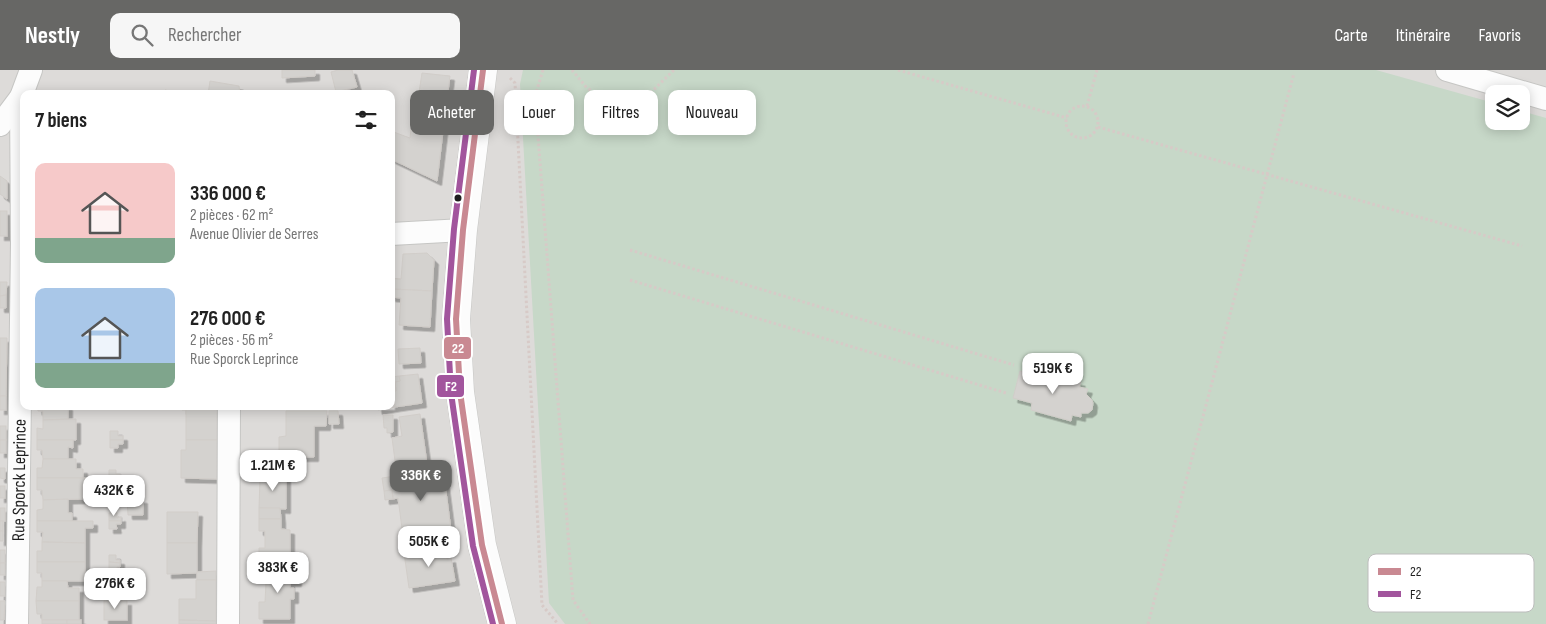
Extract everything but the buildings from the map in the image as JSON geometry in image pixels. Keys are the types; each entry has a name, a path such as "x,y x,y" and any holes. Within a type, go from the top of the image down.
{"street":[{"path":"23,90 31,70"},
{"path":"1447,70 1546,99"},
{"path":"496,73 464,230 456,318 460,392 482,546 502,624"},
{"path":"0,125 20,97"},
{"path":"395,234 464,230"},
{"name":"Rue Sporck Leprince","path":"17,624 20,396"},
{"path":"228,410 228,624"}],"path":[{"path":"543,70 535,96 573,600 590,624"},
{"path":"572,70 587,88 608,101 630,119 642,101 674,70"},
{"path":"898,70 1067,118"},
{"path":"1087,106 1097,70"},
{"path":"496,73 515,83 542,605 558,624"},
{"path":"1148,624 1294,73"},
{"path":"1087,106 1094,110 1098,116 1098,127 1092,136 1086,139 1078,139 1071,135 1067,129 1067,118 1073,108 1087,106"},
{"path":"1098,127 1522,246"},
{"path":"630,250 1014,365"},
{"path":"630,280 1006,393"}],"shaded area":[{"path":"0,70 1546,70 1546,624 0,624"}],"green space":[{"path":"523,70 1376,70 1485,100 1485,130 1530,130 1530,114 1546,118 1546,624 565,624 549,603 523,135 574,135 574,90 520,90"}],"transit line":[{"name":"F2","path":"474,70 454,229 447,319 451,393 473,546 493,624"},
{"name":"22","path":"483,70 463,230 456,319 460,392 482,545 502,624"}]}
